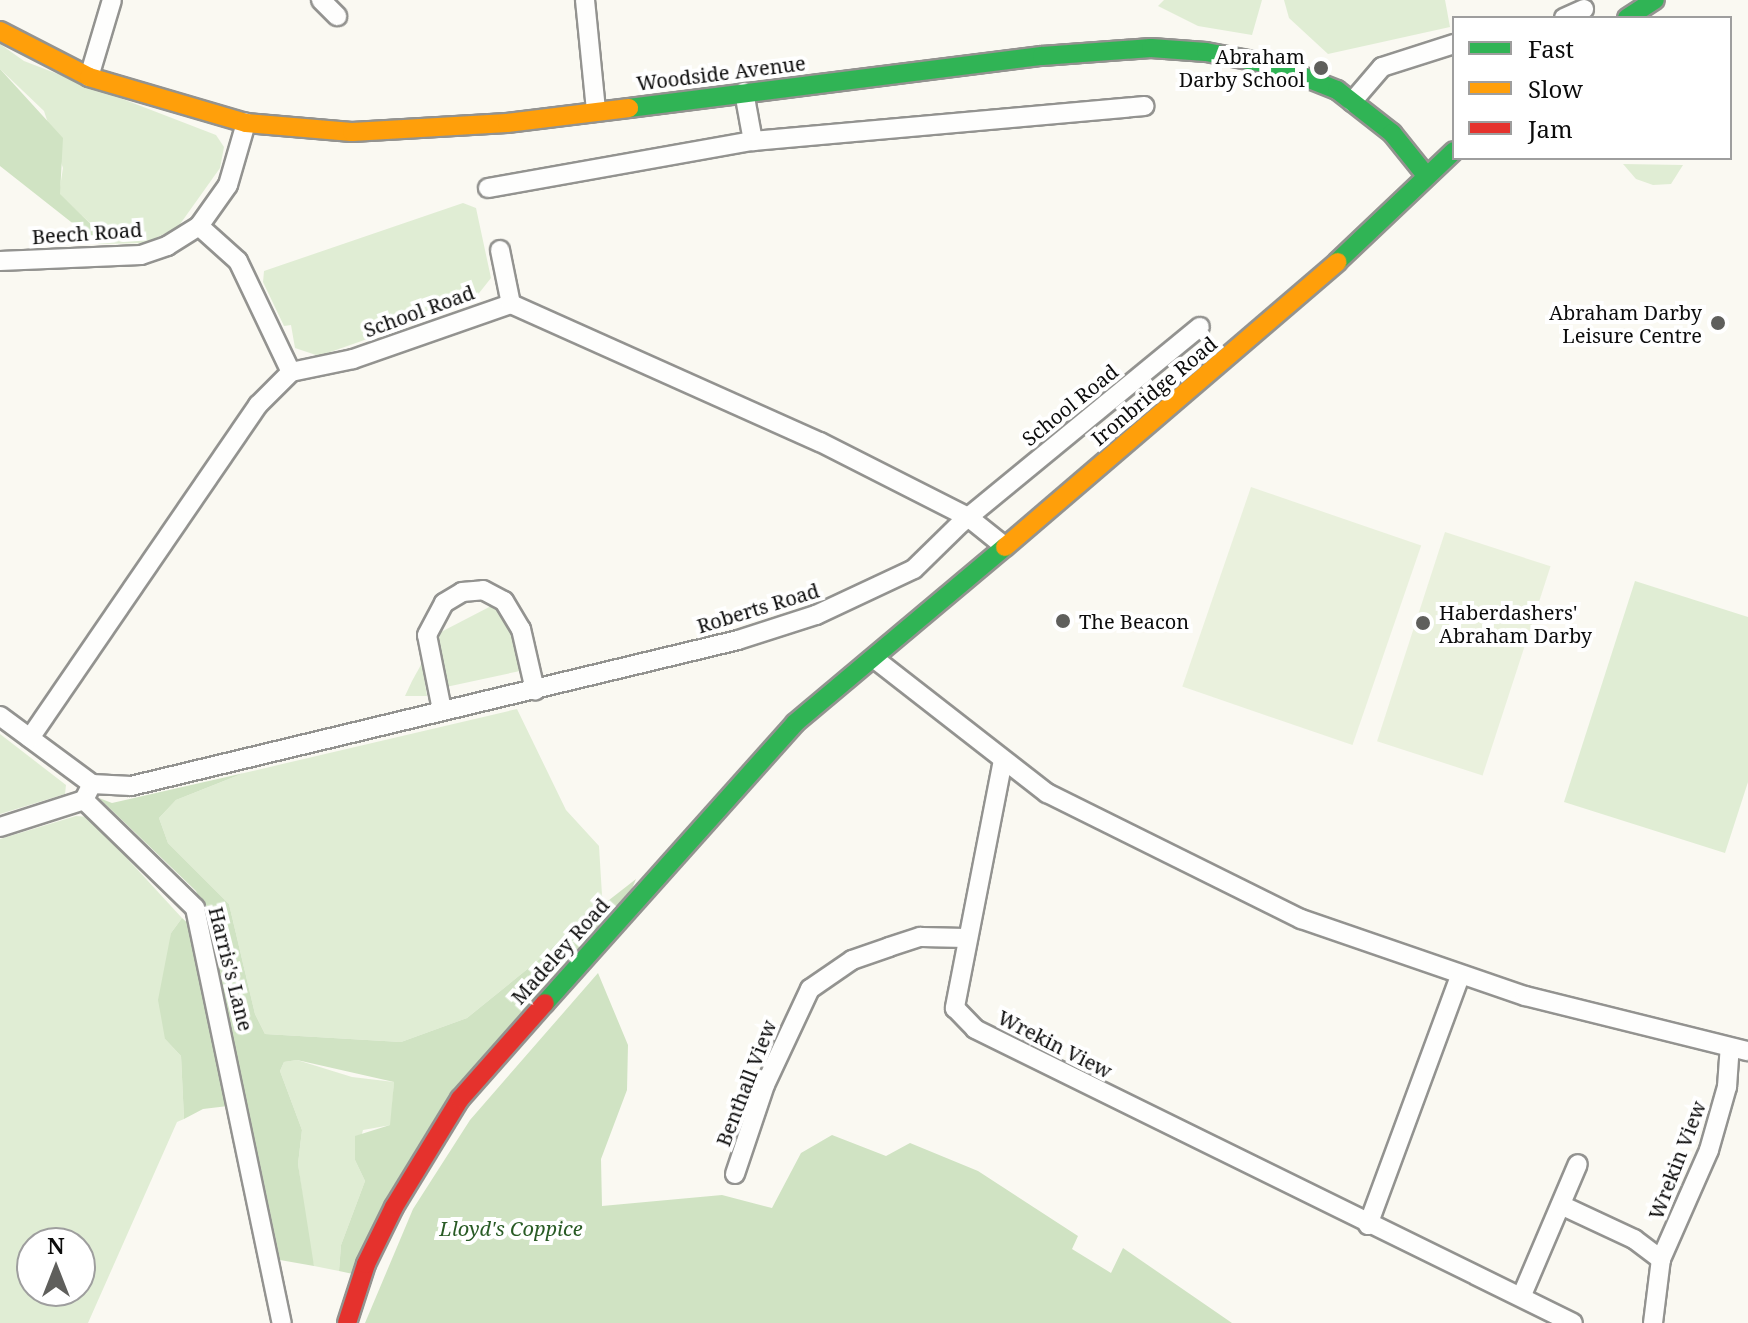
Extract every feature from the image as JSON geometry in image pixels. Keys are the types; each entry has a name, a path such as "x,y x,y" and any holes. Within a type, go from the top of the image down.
{"main road":[{"path":"1630,16 1655,0"},
{"name":"Woodside Avenue","path":"0,31 89,77 246,123 352,132 433,129 1042,56 1151,48 1274,65 1337,90 1392,133 1425,174"},
{"name":"Ironbridge Road","path":"876,660 1003,545 1282,314 1425,174 1452,153"},
{"name":"Madeley Road","path":"347,1323 366,1264 387,1221 460,1099 795,723 876,660"}],"street":[{"path":"89,77 112,0"},
{"path":"321,0 337,16"},
{"path":"585,0 596,111"},
{"path":"1568,16 1584,9"},
{"path":"1352,102 1382,67 1452,45"},
{"path":"744,92 753,141"},
{"path":"488,188 753,141 1144,106"},
{"name":"Beech Road","path":"0,261 141,255 199,226 228,185 246,123"},
{"path":"30,738 258,405 291,372 238,261 199,226"},
{"path":"500,250 511,304 820,442 968,517 1003,545"},
{"name":"School Road","path":"291,372 353,359 483,309 511,304"},
{"name":"School Road","path":"968,517 1200,327"},
{"name":"Roberts Road","path":"88,792 131,786 738,640 816,615 914,569 968,517"},
{"path":"442,710 427,635 444,603 462,592 483,590 504,601 521,629 535,690"},
{"name":"Wrekin View","path":"876,660 1047,793 1301,919 1460,976 1739,1050 1709,1150 1661,1259 1634,1239 1561,1205"},
{"name":"Harris's Lane","path":"0,716 30,738 88,792 195,908 282,1323"},
{"name":"Wrekin View","path":"1003,760 955,1008 975,1029 1368,1225 1522,1295 1573,1323"},
{"path":"0,827 88,792"},
{"name":"Benthall View","path":"735,1174 765,1085 810,989 852,960 900,943 920,937 967,938"},
{"path":"1368,1225 1460,976"},
{"path":"1522,1295 1578,1164"},
{"path":"1653,1323 1661,1259"}],"green space":[{"path":"1164,0 1262,0 1252,35 1198,26 1158,6"},
{"path":"1284,0 1445,0 1450,27 1328,54 1289,18"},
{"path":"0,44 24,61 216,135 224,147 220,168 178,227 146,243 99,244 105,237 59,194 63,168 44,111 0,69"},
{"path":"0,69 63,138 60,194 105,238 99,244 0,166"},
{"path":"1623,164 1683,165 1671,184 1653,185 1636,179"},
{"path":"463,203 476,208 491,278 472,302 319,356 295,348 291,325 284,326 263,282 264,271"},
{"path":"1251,487 1421,546 1352,745 1182,687"},
{"path":"1445,532 1551,566 1483,776 1377,741"},
{"path":"1635,581 1748,617 1748,782 1725,853 1564,802"},
{"path":"495,604 511,625 520,671 446,687 437,644 441,632"},
{"path":"422,663 427,696 405,696 412,681"},
{"path":"517,709 566,810 599,846 602,895 546,954 467,1018 401,1042 265,1034 255,1014 229,904 168,843 159,818 176,800 244,773"},
{"path":"0,734 66,785 65,794 0,814"},
{"path":"244,773 176,800 159,818 168,843 229,904 255,1014 265,1034 401,1042 467,1018 546,954 602,895 604,904 636,879 629,896 494,1047 353,1274 339,1271 341,1245 365,1181 355,1160 355,1136 390,1125 394,1082 297,1060 284,1062 280,1071 302,1130 298,1164 314,1266 280,1260 208,918 196,891 99,798 112,803"},
{"path":"76,816 89,817 182,918 171,933 165,1039 181,1056 184,1119 177,1122 96,1305 96,1227 16,1227 16,1307 95,1307 88,1323 0,1323 0,839"},
{"path":"182,918 192,927 228,1106 203,1109 184,1119 181,1056 165,1039 158,1000 171,933"},
{"name":"Lloyd's Coppice","path":"598,973 628,1045 627,1090 601,1159 602,1206 722,1195 772,1208 801,1153 832,1135 886,1156 910,1143 978,1171 1078,1236 1072,1249 1111,1273 1123,1248 1232,1323 365,1323 413,1209 470,1120"},
{"path":"297,1060 352,1077 394,1082 391,1125 363,1130 355,1160 365,1181 341,1245 339,1271 314,1266 310,1251 298,1164 302,1130 280,1071 284,1062"}],"traffic: fast":[{"path":"1630,16 1655,0"},
{"path":"629,108 1042,56 1151,48 1206,52 1274,65 1337,90 1392,133 1425,174"},
{"path":"1337,262 1452,153"},
{"path":"545,1003 795,723 1005,547"}],"traffic: slow":[{"path":"0,31 89,77 246,123 352,132 507,123 629,108"},
{"path":"1005,547 1337,262"}],"traffic: jam":[{"path":"347,1323 366,1264 394,1207 460,1099 545,1003"}],"place":[{"name":"Abraham Darby School","path":"1321,68"},
{"name":"Abraham Darby Leisure Centre","path":"1718,323"},
{"name":"The Beacon","path":"1063,621"},
{"name":"Haberdashers' Abraham Darby","path":"1423,623"}]}
